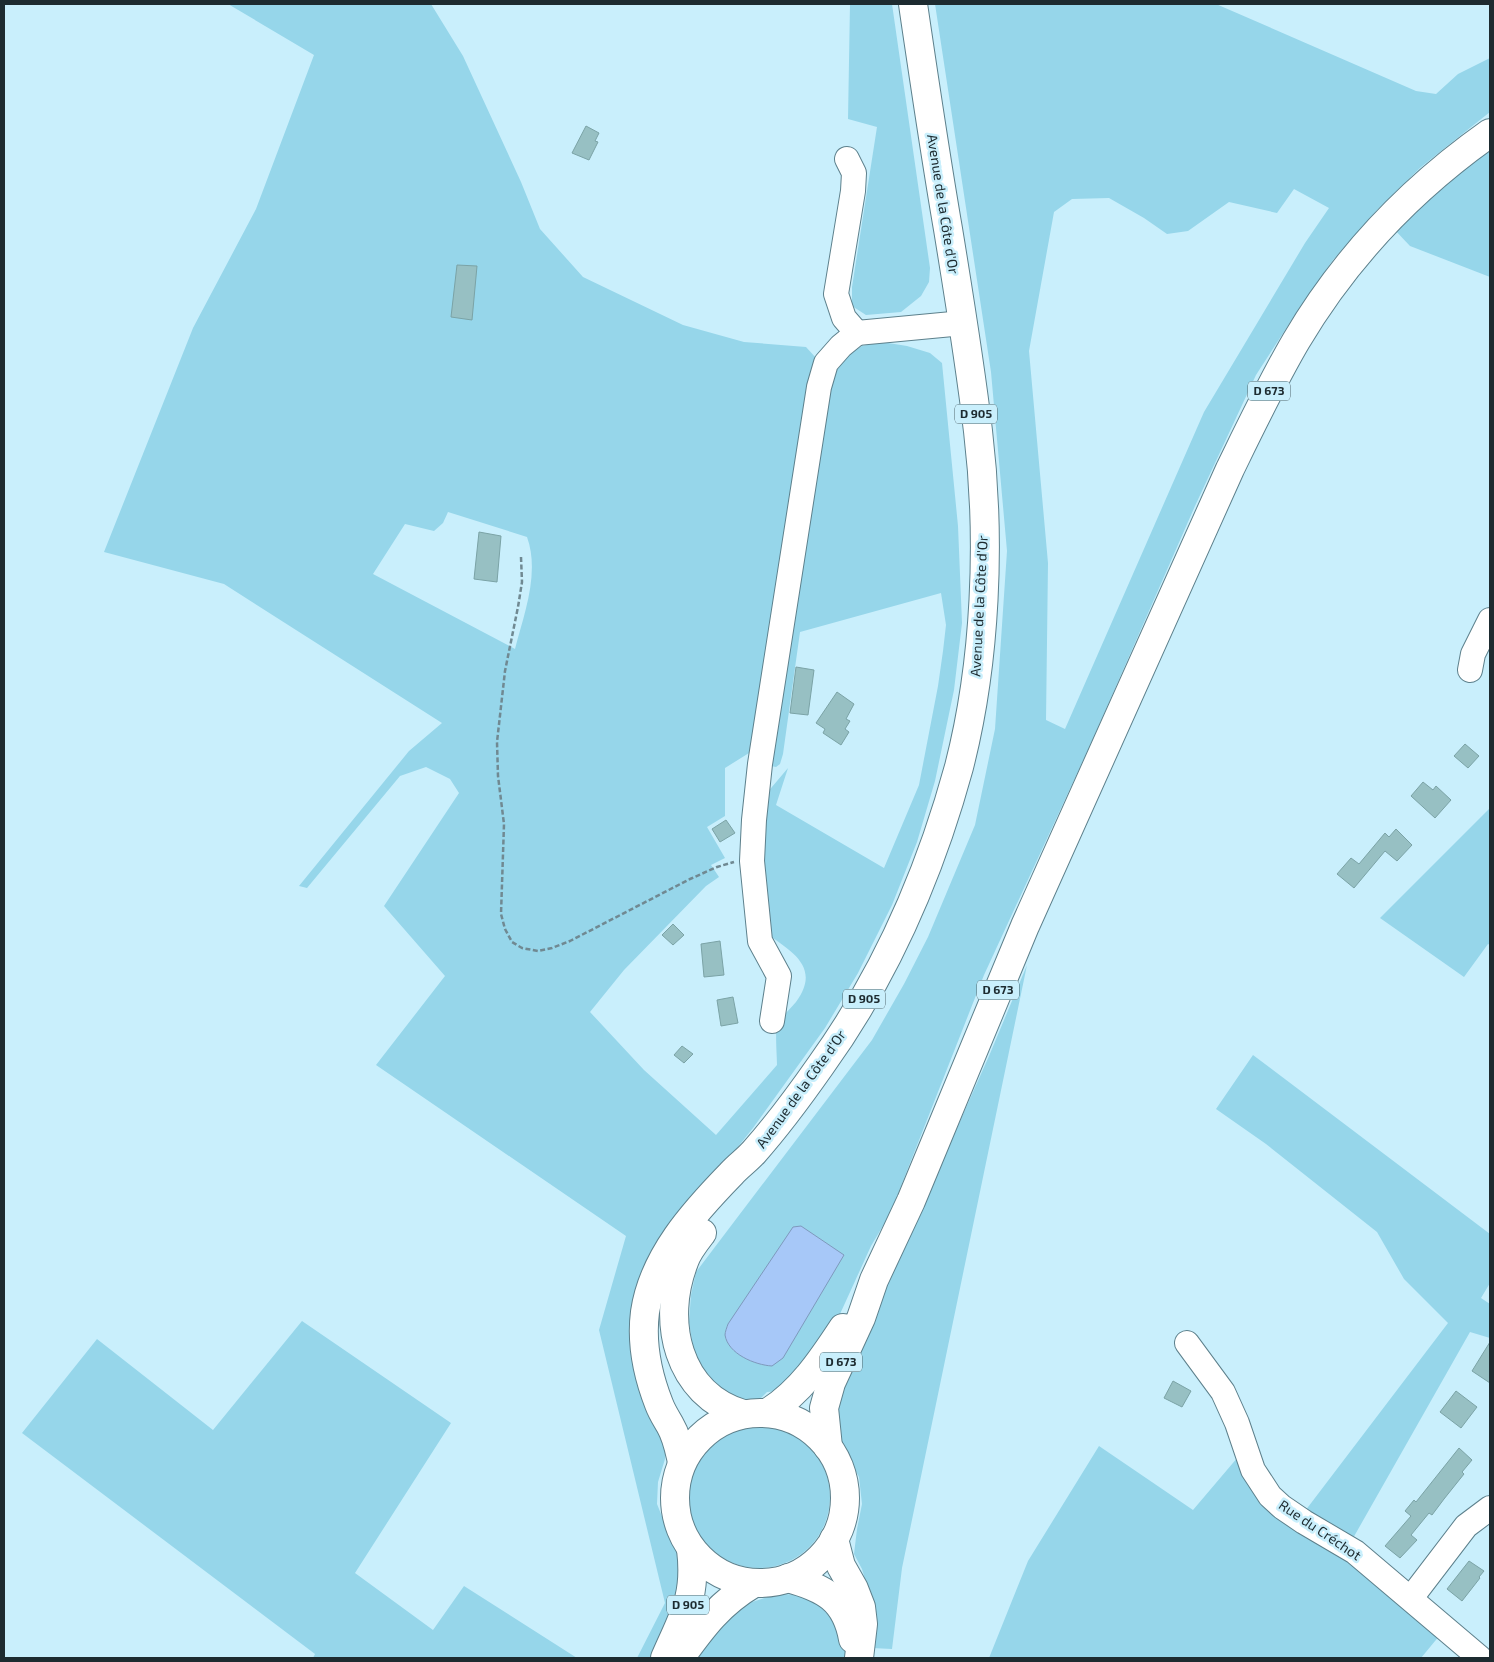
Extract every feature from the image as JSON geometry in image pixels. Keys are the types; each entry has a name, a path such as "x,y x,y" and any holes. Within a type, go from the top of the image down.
{"main road":[{"name":"Avenue de la Côte d'Or","path":"682,1462 672,1428 660,1409 651,1382 645,1350 646,1310 657,1270 675,1240 732,1172 752,1155 823,1063 854,1016 876,977 922,880 942,824 959,764 972,703 980,651 984,557 979,434 913,4"},
{"name":"D 673","path":"828,1447 824,1415 826,1396 861,1318 874,1280 911,1201 1025,926 1230,469 1269,390 1310,318 1359,253 1417,192 1464,152 1490,133"},
{"name":"Avenue de la Côte d'Or","path":"752,1155 741,1179 696,1240 684,1261 674,1306 678,1346 683,1362 692,1378 703,1392 716,1402 732,1411 755,1414"},
{"name":"D 673","path":"755,1414 788,1399 798,1389 836,1340 874,1280"},
{"path":"755,1414 790,1418 801,1423 816,1434 828,1447 841,1472 844,1492 843,1513 834,1539 819,1558 805,1570 788,1578 772,1582 740,1580 713,1569 692,1549 682,1533 676,1516 674,1498 676,1480 682,1462 702,1434 721,1422 755,1414"},
{"path":"834,1539 841,1566 854,1589 861,1607 863,1624 857,1658"},
{"name":"D 905","path":"665,1658 690,1599 693,1583 692,1549"},
{"path":"788,1578 827,1592 836,1601 848,1617 857,1658"},
{"name":"D 905","path":"680,1658 714,1614 728,1600 754,1582"}],"street":[{"path":"847,159 854,173 854,191 836,294 844,318 857,333"},
{"path":"772,1021 779,976 760,941 752,861 754,820 760,764 819,387 826,364 841,346 857,333 963,323"},
{"path":"1470,670 1473,654 1490,620"},
{"name":"Rue du Créchot","path":"1187,1343 1223,1392 1237,1423 1253,1470 1270,1496 1304,1522 1355,1552 1480,1658"},
{"path":"1411,1598 1466,1526 1490,1508"}],"path":[{"path":"521,557 522,582 505,671 497,742 497,767 504,824 500,914 512,942 530,950 538,951 552,948 570,941 717,867 736,861 752,861"}],"shaded area":[{"path":"228,4 431,4 463,56 521,182 540,229 583,277 683,325 744,342 806,347 817,359 757,748 725,768 725,816 707,827 725,858 711,865 719,877 706,886 624,970 590,1012 644,1070 716,1135 777,1065 776,1039 778,1023 796,1002 806,980 805,970 801,962 786,947 767,934 761,800 788,768 776,805 884,868 919,785 938,686 946,625 941,593 800,632 783,754 780,764 776,767 771,766 832,375 843,358 862,346 882,342 907,346 930,353 942,363 958,526 962,623 954,690 935,781 917,842 892,905 858,973 825,1028 753,1128 654,1252 638,1283 633,1319 635,1362 639,1390 666,1444 665,1459 658,1482 657,1504 681,1564 682,1593 652,1658 637,1658 665,1603 599,1330 626,1236 376,1065 445,976 384,906 459,793 450,779 426,767 400,776 307,888 299,886 409,751 442,723 224,584 104,552 193,328 256,209 314,55","holes":["448,512 527,537 531,551 531,579 526,608 515,649 373,574 405,524 434,531 443,523"]},
{"path":"850,4 892,4 930,268 929,282 921,296 901,312 866,315 852,306 852,287 877,127 848,119"},
{"path":"935,4 1216,4 1416,91 1436,94 1458,74 1490,58 1490,112 1421,167 1377,210 1333,260 1256,375 1195,506 1092,741 984,975 890,1214 871,1246 840,1314 803,1364 779,1391 767,1392 755,1404 728,1394 702,1374 694,1353 689,1322 691,1295 696,1272 872,1040 928,937 975,825 995,729 1007,551 991,372","holes":["1294,189 1329,208 1305,243 1204,412 1065,729 1046,720 1048,563 1029,351 1054,212 1072,199 1109,198 1167,234 1188,231 1229,202 1277,213"]},
{"path":"1490,142 1490,277 1410,246 1393,228"},
{"path":"1490,808 1490,945 1488,944 1464,977 1380,918"},
{"path":"1027,965 902,1568 892,1649 872,1648 876,1616 862,1569 854,1554 862,1504 859,1477 840,1442 837,1418 839,1393 989,1056"},
{"path":"1253,1055 1490,1234 1490,1283 1481,1298 1490,1304 1490,1338 1470,1332 1352,1540 1302,1515 1448,1323 1404,1279 1377,1232 1266,1144 1216,1109"},
{"path":"801,1226 844,1255 783,1358 772,1366 750,1361 737,1353 727,1342 725,1335 728,1324 793,1227"},
{"path":"302,1321 451,1423 355,1573 433,1630 464,1586 577,1658 313,1658 315,1654 22,1433 97,1339 213,1430"},
{"path":"759,1426 786,1432 798,1438 809,1447 818,1458 824,1470 830,1497 824,1524 818,1536 809,1547 798,1556 786,1562 759,1568 732,1562 720,1556 709,1547 700,1536 694,1524 688,1497 694,1470 700,1458 709,1447 720,1438 732,1432"},
{"path":"1099,1446 1193,1510 1238,1457 1251,1471 1440,1635 1421,1658 989,1658 1028,1561"},
{"path":"779,1594 804,1595 832,1611 846,1648 845,1658 698,1658 719,1627 735,1611 750,1603"}],"building":[{"path":"586,126 599,133 595,141 598,142 589,160 572,153"},
{"path":"457,265 477,266 472,320 451,317"},
{"path":"479,532 501,536 497,582 474,579"},
{"path":"796,667 814,670 808,715 790,713"},
{"path":"837,692 854,704 846,719 850,721 845,729 849,732 841,745 823,733 825,729 816,723"},
{"path":"1465,744 1479,756 1468,768 1454,756"},
{"path":"1423,782 1433,790 1436,786 1451,800 1435,818 1411,796"},
{"path":"726,820 735,833 720,842 712,829"},
{"path":"1396,829 1412,845 1397,861 1385,851 1354,888 1337,874 1351,858 1359,864 1385,833 1389,837"},
{"path":"673,924 684,935 673,945 662,935"},
{"path":"720,941 724,975 704,977 701,944"},
{"path":"733,997 738,1023 721,1026 717,1000"},
{"path":"682,1046 693,1054 684,1063 674,1055"},
{"path":"1490,1342 1490,1383 1472,1371"},
{"path":"1173,1381 1191,1391 1182,1407 1164,1398"},
{"path":"1456,1391 1477,1407 1461,1428 1440,1412"},
{"path":"1459,1448 1472,1460 1462,1472 1464,1474 1432,1515 1429,1513 1411,1535 1417,1540 1400,1558 1385,1546 1411,1516 1405,1511 1414,1500 1416,1502"},
{"path":"1469,1561 1484,1571 1462,1601 1447,1589"}]}
